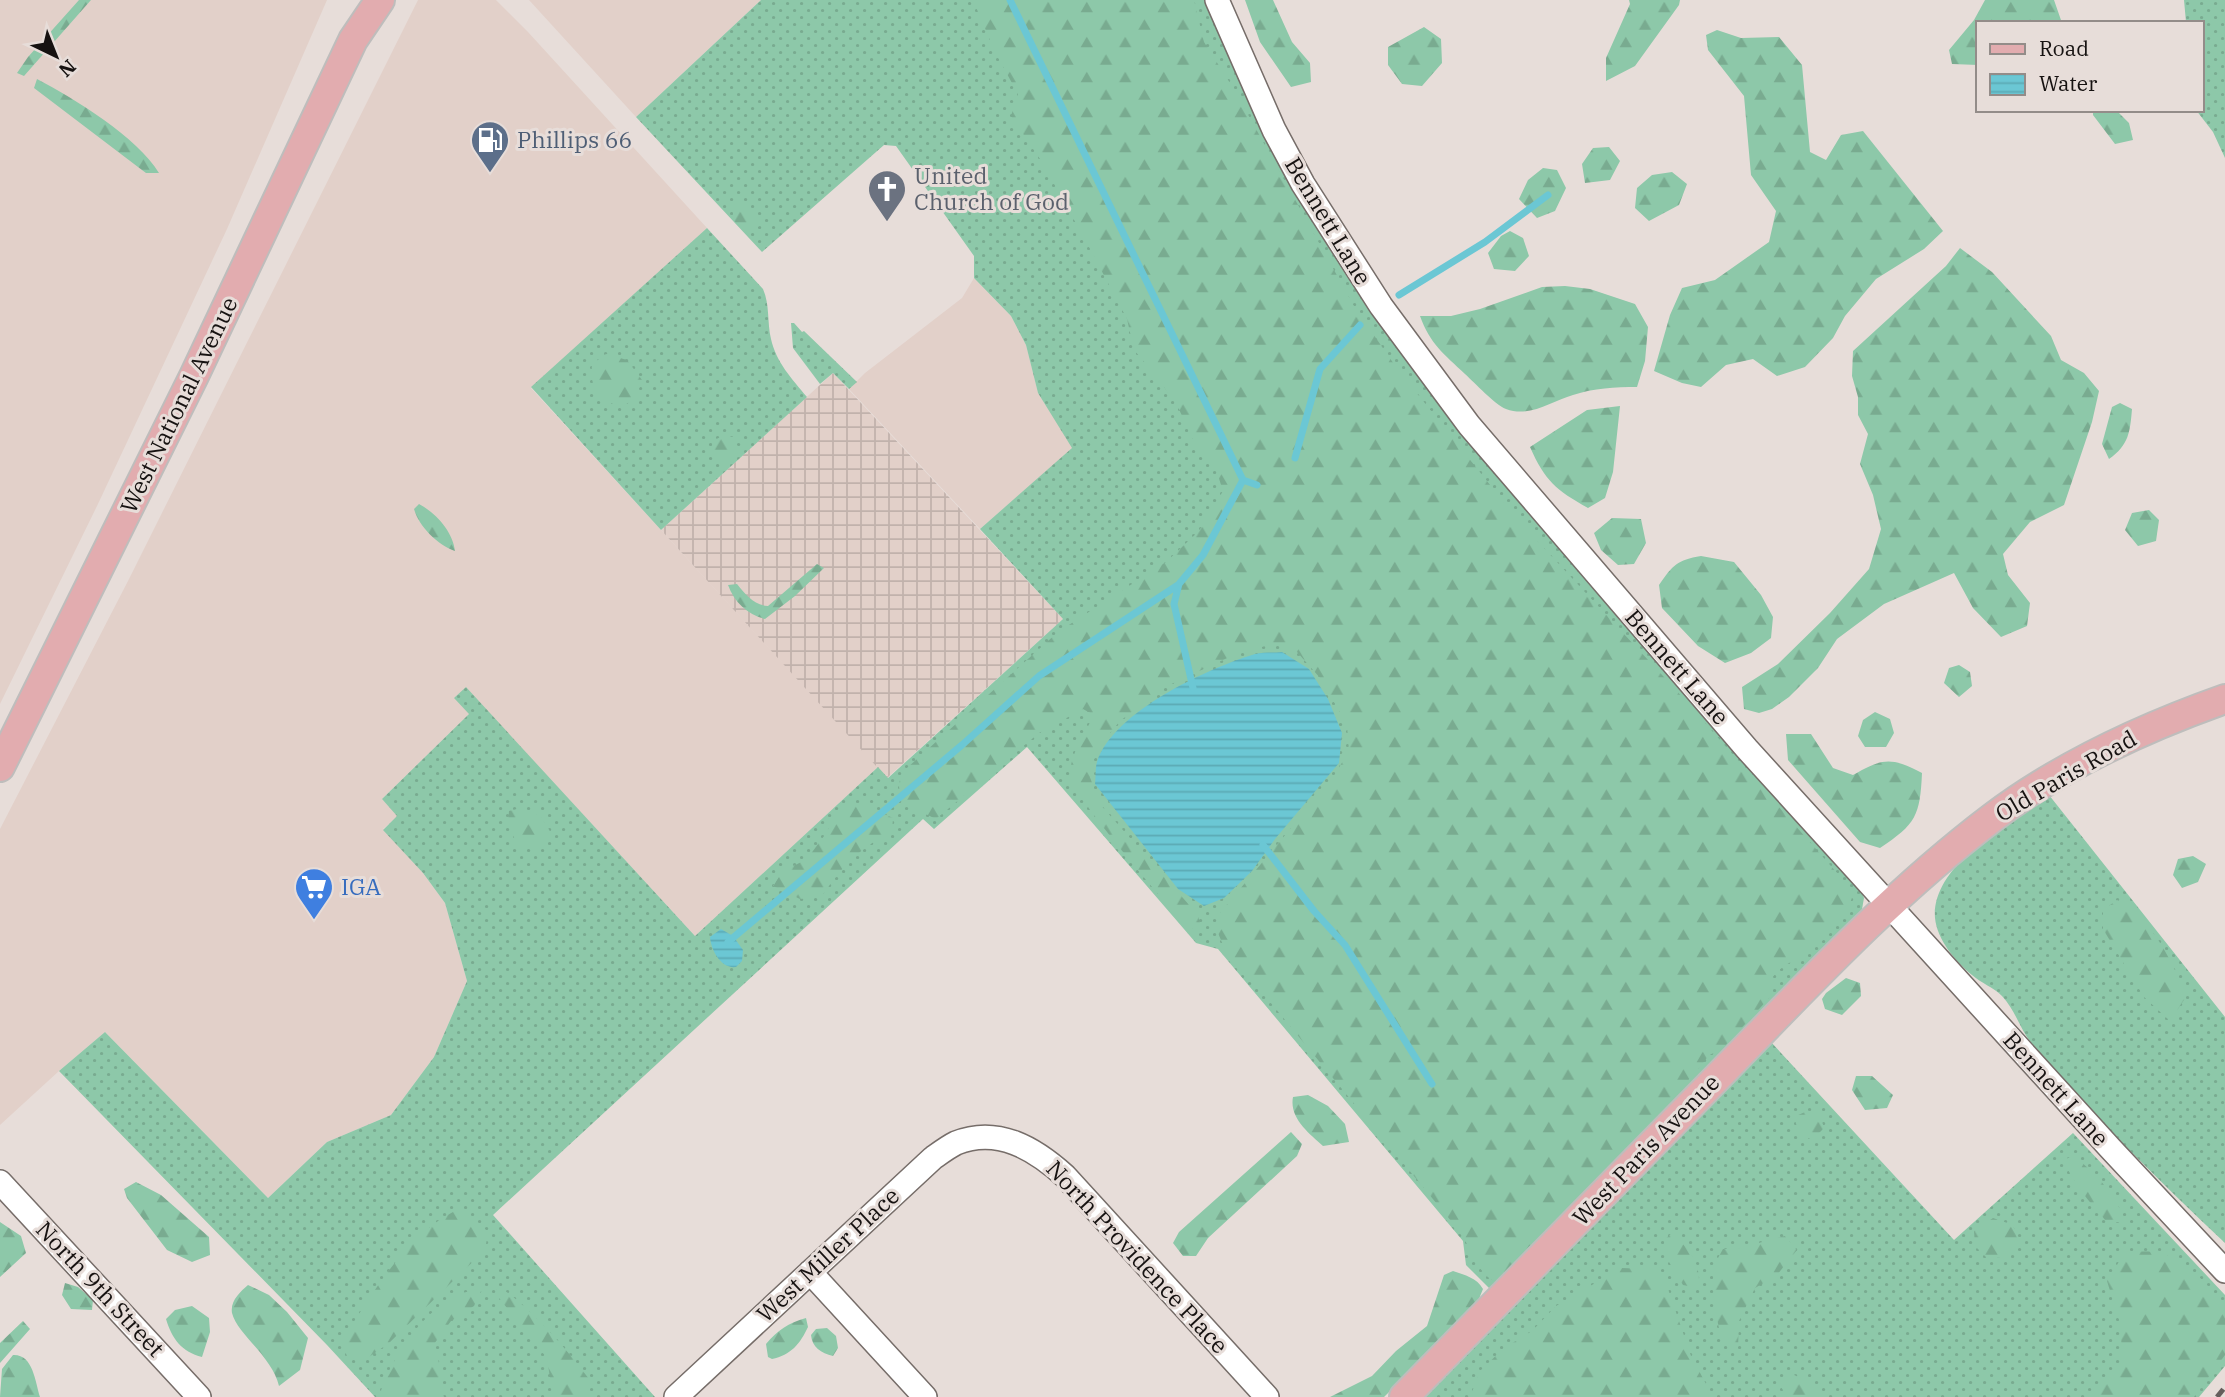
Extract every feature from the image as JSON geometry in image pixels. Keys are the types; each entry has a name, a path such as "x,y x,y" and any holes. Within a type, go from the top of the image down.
{"main road":[{"name":"West National Avenue","path":"352,40 362,0"},
{"name":"West National Avenue","path":"0,767 194,376 352,40 380,0"},
{"name":"Old Paris Road","path":"1890,905 1948,852 2033,790 2116,744 2178,716 2225,699"},
{"name":"West Paris Avenue","path":"1404,1397 1804,989 1890,905"}],"street":[{"name":"Bennett Lane","path":"1216,0 1274,130 1303,184 1381,306 1507,472 1747,749 2217,1262"},
{"name":"West Miller Place","path":"676,1397 933,1158 956,1143 994,1139"},
{"name":"North Providence Place","path":"994,1139 1031,1149 1065,1176 1268,1397"},
{"name":"North 9th Street","path":"0,1182 197,1396"},
{"path":"810,1272 925,1397"}],"shaded area":[{"path":"0,0 327,0 227,229 97,506 0,704"},
{"path":"418,0 496,0 707,228 531,388 878,767 695,936 466,688 469,714 382,799 398,816 383,829 423,873 445,903 467,981 434,1057 391,1115 327,1142 268,1198 105,1032 0,1125 0,829 128,581"},
{"path":"529,0 761,0 636,117"},
{"path":"974,278 1011,316 1026,345 1038,393 1073,448 980,529 849,389 865,373 962,298"},
{"path":"833,373 1063,619 887,778 661,530"}],"green space":[{"path":"79,0 91,0 24,76 17,73 28,57"},
{"path":"761,0 1205,0 1265,138 1297,191 1461,432 1859,886 1864,898 1861,915 1493,1292 1466,1265 1463,1241 1218,949 1196,943 1027,747 934,829 923,819 493,1215 655,1397 375,1397 59,1071 105,1032 268,1198 327,1142 391,1115 434,1057 467,981 445,903 423,873 383,830 397,816 382,799 469,714 454,698 466,687 695,936 878,767 888,778 1063,619 980,529 1072,448 1038,393 1026,345 1011,316 974,278 974,256 896,146 884,145 762,252 636,117"},
{"path":"973,0 1194,0 1204,42 1235,91 1355,308 1396,367 1518,520 1676,690 1853,894 1846,911 1826,937 1775,974 1771,984 1773,994 1721,1050 1709,1055 1697,1071 1495,1282 1479,1267 1461,1233 1223,945 1216,928 1219,914 1332,779 1349,751 1347,725 1321,679 1297,652 1273,644 1238,653 1165,687 1120,721 1101,744 1092,764 1090,777 1099,803 1198,915 1201,927 1194,930 1180,920 1137,869 1074,785 1070,775 1072,759 1094,715 1083,709 1039,733 936,819 911,805 900,793 901,777 907,768 1058,632 1166,562 1199,531 1223,491 1214,463 1193,440 1178,407 1134,350 1127,319 1042,162 1011,116 1018,94 995,52"},
{"path":"1245,0 1273,0 1292,42 1310,63 1311,82 1291,87 1260,42"},
{"path":"1629,0 1680,0 1635,66 1606,81 1606,58 1630,4"},
{"path":"1985,0 2054,0 2061,21 1976,21 1976,65 1952,64 1949,50 1974,20"},
{"path":"2184,0 2225,0 2225,158 2213,132 2198,112 2204,112 2204,21 2186,21"},
{"path":"1424,27 1441,39 1442,63 1422,86 1402,84 1388,65 1388,47"},
{"path":"1717,30 1741,38 1779,37 1802,65 1810,152 1826,160 1841,135 1863,131 1943,231 1924,249 1876,279 1845,316 1833,338 1805,367 1777,376 1753,359 1726,365 1701,387 1682,383 1654,371 1670,315 1682,288 1715,280 1769,242 1776,211 1751,175 1744,96 1708,50 1706,35"},
{"path":"37,79 69,97 121,133 149,159 159,173 146,173 34,88"},
{"path":"2093,112 2118,112 2129,123 2133,140 2115,144"},
{"path":"1609,147 1620,161 1610,180 1585,183 1582,164 1593,148"},
{"path":"1543,168 1557,170 1566,188 1555,211 1537,218 1519,199 1528,180"},
{"path":"1672,172 1687,184 1679,205 1649,221 1635,208 1637,188 1652,175"},
{"path":"739,202 757,212 760,226 744,230 733,220 733,205"},
{"path":"707,228 763,289 773,347 785,370 807,397 661,530 531,387"},
{"path":"1510,231 1523,238 1529,256 1515,271 1494,269 1488,253 1501,236"},
{"path":"1960,248 1992,272 2051,336 2061,360 2084,373 2099,391 2092,422 2064,505 2030,522 2003,554 2008,575 2030,603 2027,626 2001,637 1973,608 1954,573 1884,604 1837,639 1818,668 1789,697 1772,709 1759,713 1744,709 1742,687 1778,664 1830,613 1869,569 1881,529 1873,495 1860,464 1868,434 1858,415 1858,397 1852,376 1853,351 1946,266"},
{"path":"1542,287 1590,289 1635,304 1648,327 1645,361 1637,387 1589,391 1532,410 1506,409 1490,398 1438,348 1420,316 1451,316 1480,309"},
{"path":"791,323 804,331 857,382 849,389 833,373 820,384 793,348"},
{"path":"606,354 627,360 642,380 636,398 620,408 601,396 592,381 592,364"},
{"path":"2120,403 2132,409 2129,431 2121,449 2109,459 2102,444 2112,407"},
{"path":"1620,406 1613,472 1605,498 1588,508 1553,484 1530,447 1587,410"},
{"path":"723,436 734,437 739,450 727,463 713,459 712,441"},
{"path":"419,504 432,512 443,524 455,551 425,529 414,509"},
{"path":"2149,510 2159,520 2156,541 2138,546 2125,530 2132,513"},
{"path":"1612,518 1641,519 1646,543 1634,564 1618,565 1601,550 1594,533"},
{"path":"1701,556 1734,562 1761,595 1773,617 1771,638 1751,653 1725,663 1698,646 1662,608 1659,585 1664,578 1672,568 1686,559"},
{"path":"817,564 824,568 795,596 765,619 742,607 728,585 737,584 754,602 768,606"},
{"path":"1959,665 1970,672 1972,686 1959,697 1944,683 1949,668"},
{"path":"1875,712 1890,719 1894,733 1886,747 1865,747 1858,736 1863,720"},
{"path":"1786,734 1811,734 1833,768 1853,775 1872,765 1887,762 1902,764 1922,773 1920,799 1914,818 1880,848 1860,842 1788,760"},
{"path":"2049,795 2225,1017 2225,1243 2078,1097 2029,1039 2002,996 1960,964 1939,934 1935,918 1937,899 1946,880 1959,863 1995,831"},
{"path":"850,803 871,808 893,818 892,831 852,859 822,896 800,899 773,886 782,872 807,859 827,832 833,817"},
{"path":"517,809 540,815 551,833 536,849 518,846 508,825 509,811"},
{"path":"2193,856 2206,864 2198,882 2182,888 2173,875 2178,859"},
{"path":"2117,900 2129,907 2150,928 2168,956 2181,984 2186,997 2170,1021 2144,997 2103,929 2103,910"},
{"path":"1846,978 1860,983 1861,996 1842,1015 1825,1009 1822,999 1826,993"},
{"path":"1770,1041 1954,1240 2073,1133 2225,1295 2225,1366 2199,1397 1422,1397"},
{"path":"1856,1076 1872,1076 1893,1095 1887,1108 1865,1110 1852,1090"},
{"path":"1308,1095 1328,1106 1345,1124 1349,1142 1323,1146 1306,1130 1294,1112 1293,1097"},
{"path":"1807,1111 1820,1115 1824,1128 1812,1140 1799,1133 1794,1117"},
{"path":"1291,1132 1302,1144 1297,1156 1208,1238 1196,1256 1183,1256 1173,1243 1179,1232"},
{"path":"2074,1155 2111,1194 2125,1223 2106,1221 2082,1192 2064,1160"},
{"path":"136,1182 161,1195 209,1237 210,1255 192,1262 167,1250 127,1198 124,1189"},
{"path":"453,1212 469,1214 488,1232 485,1250 389,1343 369,1357 348,1360 342,1340 377,1286 419,1236"},
{"path":"1993,1218 2013,1225 2018,1241 2002,1258 1986,1257 1975,1246 1974,1231"},
{"path":"0,1222 21,1236 26,1253 0,1277"},
{"path":"1672,1233 1685,1246 1696,1264 1699,1288 1683,1285 1666,1257 1664,1240"},
{"path":"1785,1236 1797,1250 1777,1275 1755,1288 1739,1321 1738,1348 1722,1343 1714,1304 1713,1267 1723,1249 1740,1248"},
{"path":"2125,1252 2153,1252 2175,1258 2194,1272 2225,1305 2225,1355 2194,1397 2089,1397 2095,1388 2123,1367 2120,1323 2107,1281"},
{"path":"1621,1268 1650,1269 1667,1286 1691,1356 1713,1397 1470,1397 1480,1371 1504,1348 1532,1331 1556,1306"},
{"path":"1453,1271 1474,1280 1483,1289 1476,1306 1384,1397 1330,1397 1372,1376 1396,1351 1427,1326 1444,1275"},
{"path":"65,1283 78,1287 93,1300 92,1310 71,1309 62,1295"},
{"path":"495,1284 535,1316 571,1356 592,1383 587,1397 544,1397 552,1391 547,1358 499,1298"},
{"path":"248,1285 269,1295 308,1338 300,1370 279,1386 269,1365 240,1329 232,1313 234,1301"},
{"path":"482,1289 474,1306 451,1321 434,1344 444,1397 385,1397 381,1391 387,1375 419,1326 448,1300"},
{"path":"192,1306 209,1318 210,1332 202,1357 179,1344 166,1319 175,1310"},
{"path":"806,1318 808,1327 794,1348 785,1355 772,1359 768,1357 766,1344 770,1339 789,1325"},
{"path":"23,1321 30,1329 0,1363 0,1343"},
{"path":"827,1328 836,1336 838,1348 833,1356 818,1349 811,1335 816,1329"},
{"path":"13,1355 20,1356 29,1364 40,1397 0,1397 2,1369"},
{"path":"1790,1373 1815,1385 1821,1397 1787,1397 1780,1385"}],"water":[{"path":"1282,652 1309,669 1328,699 1342,733 1339,763 1275,839 1252,871 1224,898 1204,906 1178,889 1095,784 1097,762 1106,744 1122,726 1164,694 1235,661 1255,654"},
{"path":"721,929 733,936 743,950 742,961 736,967 721,962 712,947 710,937"}],"waterway":[{"path":"1010,0 1243,480 1257,485"},
{"path":"1399,295 1485,242 1548,195"},
{"path":"1295,458 1320,369 1360,325"},
{"path":"1193,688 1174,604 1179,584 1203,555 1243,480"},
{"path":"728,942 962,745 1039,676 1178,585"},
{"path":"1263,845 1314,911 1345,945 1432,1084"}],"railway":[{"path":"2217,1397 2225,1387"}],"place":[{"name":"Phillips 66","path":"490,174"},
{"name":"United Church of God","path":"887,223"},
{"name":"IGA","path":"314,921"}]}
